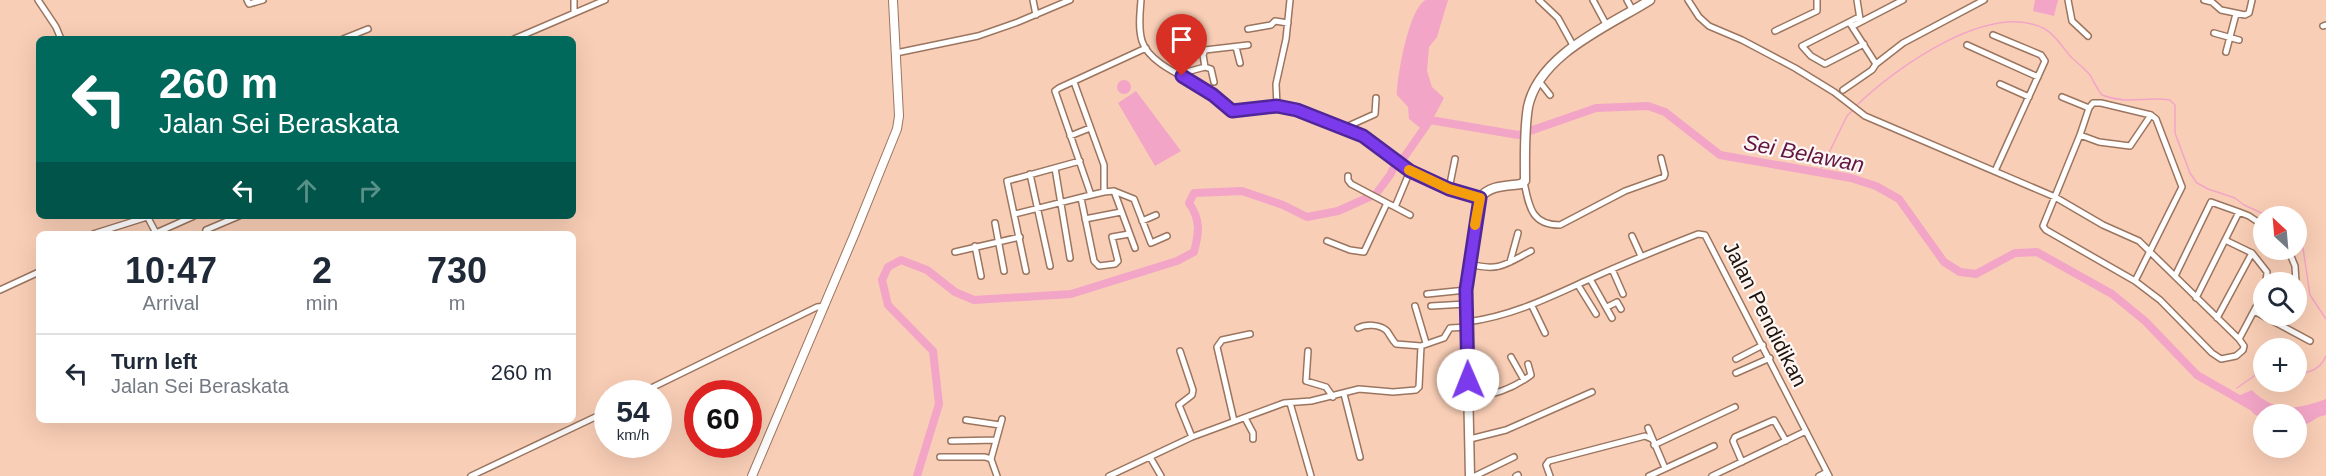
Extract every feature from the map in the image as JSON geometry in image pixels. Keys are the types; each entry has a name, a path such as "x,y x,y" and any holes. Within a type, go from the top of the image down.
{"main road":[{"path":"752,476 825,306 897,129 899,116 892,0"},
{"path":"1470,476 1466,290 1480,198 1485,192 1494,188 1524,182 1528,107 1539,81 1557,60 1650,0"}],"street":[{"path":"38,0 60,36"},
{"path":"247,0 249,4 263,0"},
{"path":"574,0 574,13"},
{"path":"521,36 605,0"},
{"path":"1033,0 1036,15"},
{"path":"896,53 978,36 1070,0"},
{"path":"1141,0 1140,29 1142,42 1147,50 1158,61 1213,95 1232,111 1277,106 1297,110 1363,136 1410,171 1449,189 1480,198"},
{"path":"1277,106 1276,84 1288,24 1290,0"},
{"path":"1539,0 1558,18 1574,48"},
{"path":"1593,0 1607,26"},
{"path":"1627,0 1633,11"},
{"path":"1688,0 1699,17 1709,26 1742,40 1795,68 1860,113 2055,198 2103,225 2139,241 2150,253 2239,339 2244,346 2241,353 2221,359 2212,354 2160,300 2135,281 2046,230 2043,223 2055,198 2089,108 2093,103 2151,115 2160,126 2182,187 2150,253 2135,281"},
{"path":"1775,31 1817,11 1817,0"},
{"path":"1857,0 1861,19"},
{"path":"1864,44 1825,64 1802,48 1803,43 1903,0"},
{"path":"1843,90 1903,44 1984,0"},
{"path":"2068,0 2072,21 2088,36"},
{"path":"2204,0 2212,1 2221,10 2247,15 2252,0"},
{"path":"2226,52 2236,14"},
{"path":"1248,29 1272,25 1275,21 1288,24"},
{"path":"1851,24 1876,64"},
{"path":"350,36 368,29"},
{"path":"2214,33 2239,40"},
{"path":"1993,35 2044,57 2044,64 1995,171"},
{"path":"1205,67 1203,55 1205,50 1248,45"},
{"path":"1967,45 2038,77"},
{"path":"1236,47 1240,63"},
{"path":"1091,195 1055,91 1147,50"},
{"path":"1179,74 1205,67 1211,69 1214,82"},
{"path":"1539,81 1550,95"},
{"path":"1074,82 1104,165 1104,192"},
{"path":"2000,84 2029,97"},
{"path":"2062,97 2089,108"},
{"path":"1344,128 1375,114 1376,98"},
{"path":"2080,135 2099,142 2130,146 2151,115"},
{"path":"1070,136 1090,128"},
{"path":"1524,182 1529,205 1539,220 1551,225 1560,225 1625,191 1666,176 1661,158"},
{"path":"1449,189 1455,159"},
{"path":"1026,271 1007,180 1080,161"},
{"path":"1055,168 1070,258"},
{"path":"1395,207 1410,171"},
{"path":"1029,174 1050,266"},
{"path":"1348,176 1349,183 1410,216"},
{"path":"1114,191 1135,248"},
{"path":"1015,214 1114,191 1132,197 1152,244 1167,236"},
{"path":"1081,198 1094,261 1099,266 1115,264 1118,261 1112,237 1129,234"},
{"path":"1327,241 1350,250 1364,252 1387,202"},
{"path":"2175,276 2211,202 2253,219"},
{"path":"1085,219 1121,212"},
{"path":"2196,298 2239,212"},
{"path":"1142,220 1156,215"},
{"path":"102,231 138,219"},
{"path":"161,231 187,219"},
{"path":"207,231 216,224 230,219"},
{"path":"995,223 1004,271"},
{"path":"1510,262 1518,233"},
{"name":"Jalan Pendidikan","path":"1423,345 1444,338 1450,328 1532,306 1641,256 1698,234 1705,235 1828,474"},
{"path":"1632,236 1641,256"},
{"path":"955,252 1020,237"},
{"path":"2225,240 2252,253 2267,272"},
{"path":"975,246 981,276"},
{"path":"1470,264 1491,269 1531,251"},
{"path":"2217,318 2252,253"},
{"path":"1612,269 1623,294"},
{"path":"0,290 36,273"},
{"path":"1590,279 1612,318"},
{"path":"1578,285 1596,314"},
{"path":"1426,294 1466,290"},
{"path":"1607,307 1617,302 1621,309"},
{"path":"1431,306 1466,304"},
{"path":"668,380 801,315 825,306"},
{"path":"1109,476 1118,474 1192,437 1290,403 1333,397 1359,389 1392,393 1416,390 1419,387 1423,345 1415,306"},
{"path":"1532,306 1545,333"},
{"path":"2239,339 2253,313"},
{"path":"1358,328 1365,325 1381,328 1387,331 1395,344 1423,345"},
{"path":"2282,326 2310,341"},
{"path":"1234,421 1217,347 1222,340 1250,334"},
{"path":"1736,359 1763,345"},
{"path":"1180,351 1193,390 1192,395 1179,405 1192,437"},
{"path":"1308,351 1306,381 1326,387 1333,397"},
{"path":"1511,357 1524,380"},
{"path":"1736,373 1770,358"},
{"path":"1468,398 1496,394 1524,380 1531,375 1527,364"},
{"path":"1470,439 1506,430 1592,392"},
{"path":"1344,394 1360,457"},
{"path":"1290,403 1311,476"},
{"path":"1654,445 1735,407"},
{"path":"471,476 594,418"},
{"path":"1245,418 1253,433 1253,440"},
{"path":"966,420 1001,422 992,459 997,476"},
{"path":"1742,462 1733,441 1736,436 1774,420 1786,441"},
{"path":"1648,429 1665,468"},
{"path":"1712,476 1806,431"},
{"path":"1550,476 1546,465 1549,461 1645,436 1652,439"},
{"path":"951,441 996,440"},
{"path":"1649,476 1714,446"},
{"path":"940,457 992,459"},
{"path":"1150,457 1161,476"},
{"path":"1474,476 1514,457"},
{"path":"1819,476 1828,474"}],"shaded area":[{"path":"1426,0 1448,0 1437,37 1429,47 1427,71 1432,87 1444,98 1427,130 1409,119 1408,107 1397,95 1409,28 1420,5"},
{"path":"2035,0 2058,0 2054,16 2033,11"},
{"path":"1121,80 1127,80 1131,87 1127,94 1121,94 1117,90 1117,84"},
{"path":"1136,91 1181,151 1155,166 1118,103"},
{"path":"2252,390 2272,404 2253,404 2253,413 2238,396"},
{"path":"2326,399 2326,415 2307,424 2307,404"}],"waterway":[{"path":"1856,106 1894,74 1944,42 1998,23 2023,22 2045,29 2053,36 2090,75 2102,95 2128,100 2170,100 2175,105 2175,133 2190,173 2197,183 2235,198 2253,209"},
{"name":"Sei Belawan","path":"1425,114 1430,120 1518,135 1596,108 1648,106 1665,112 1720,155 1851,178 1876,186 1899,199 1944,262 1960,272 1976,274 2015,253 2037,252 2112,294 2145,321 2197,375 2253,407"},
{"path":"1819,173 1847,116 1853,110"},
{"path":"917,476 939,404 933,351 888,305 882,280 888,267 901,260 927,270 955,292 974,300 1071,294 1177,261 1194,252 1198,227 1196,215 1189,203 1194,193 1242,191 1283,205 1307,217 1338,211 1376,194 1396,163 1405,156 1430,120"},
{"path":"2305,260 2310,295 2326,319"},
{"path":"2307,372 2321,364 2326,356"},
{"path":"2237,388 2253,377"}],"slow traffic":[{"path":"1409,170 1449,189 1480,198 1475,225"}],"route":[{"path":"1182,76 1203,87 1232,111 1277,106 1297,110 1363,136 1410,171 1449,189 1480,198 1466,290 1468,380"}]}
